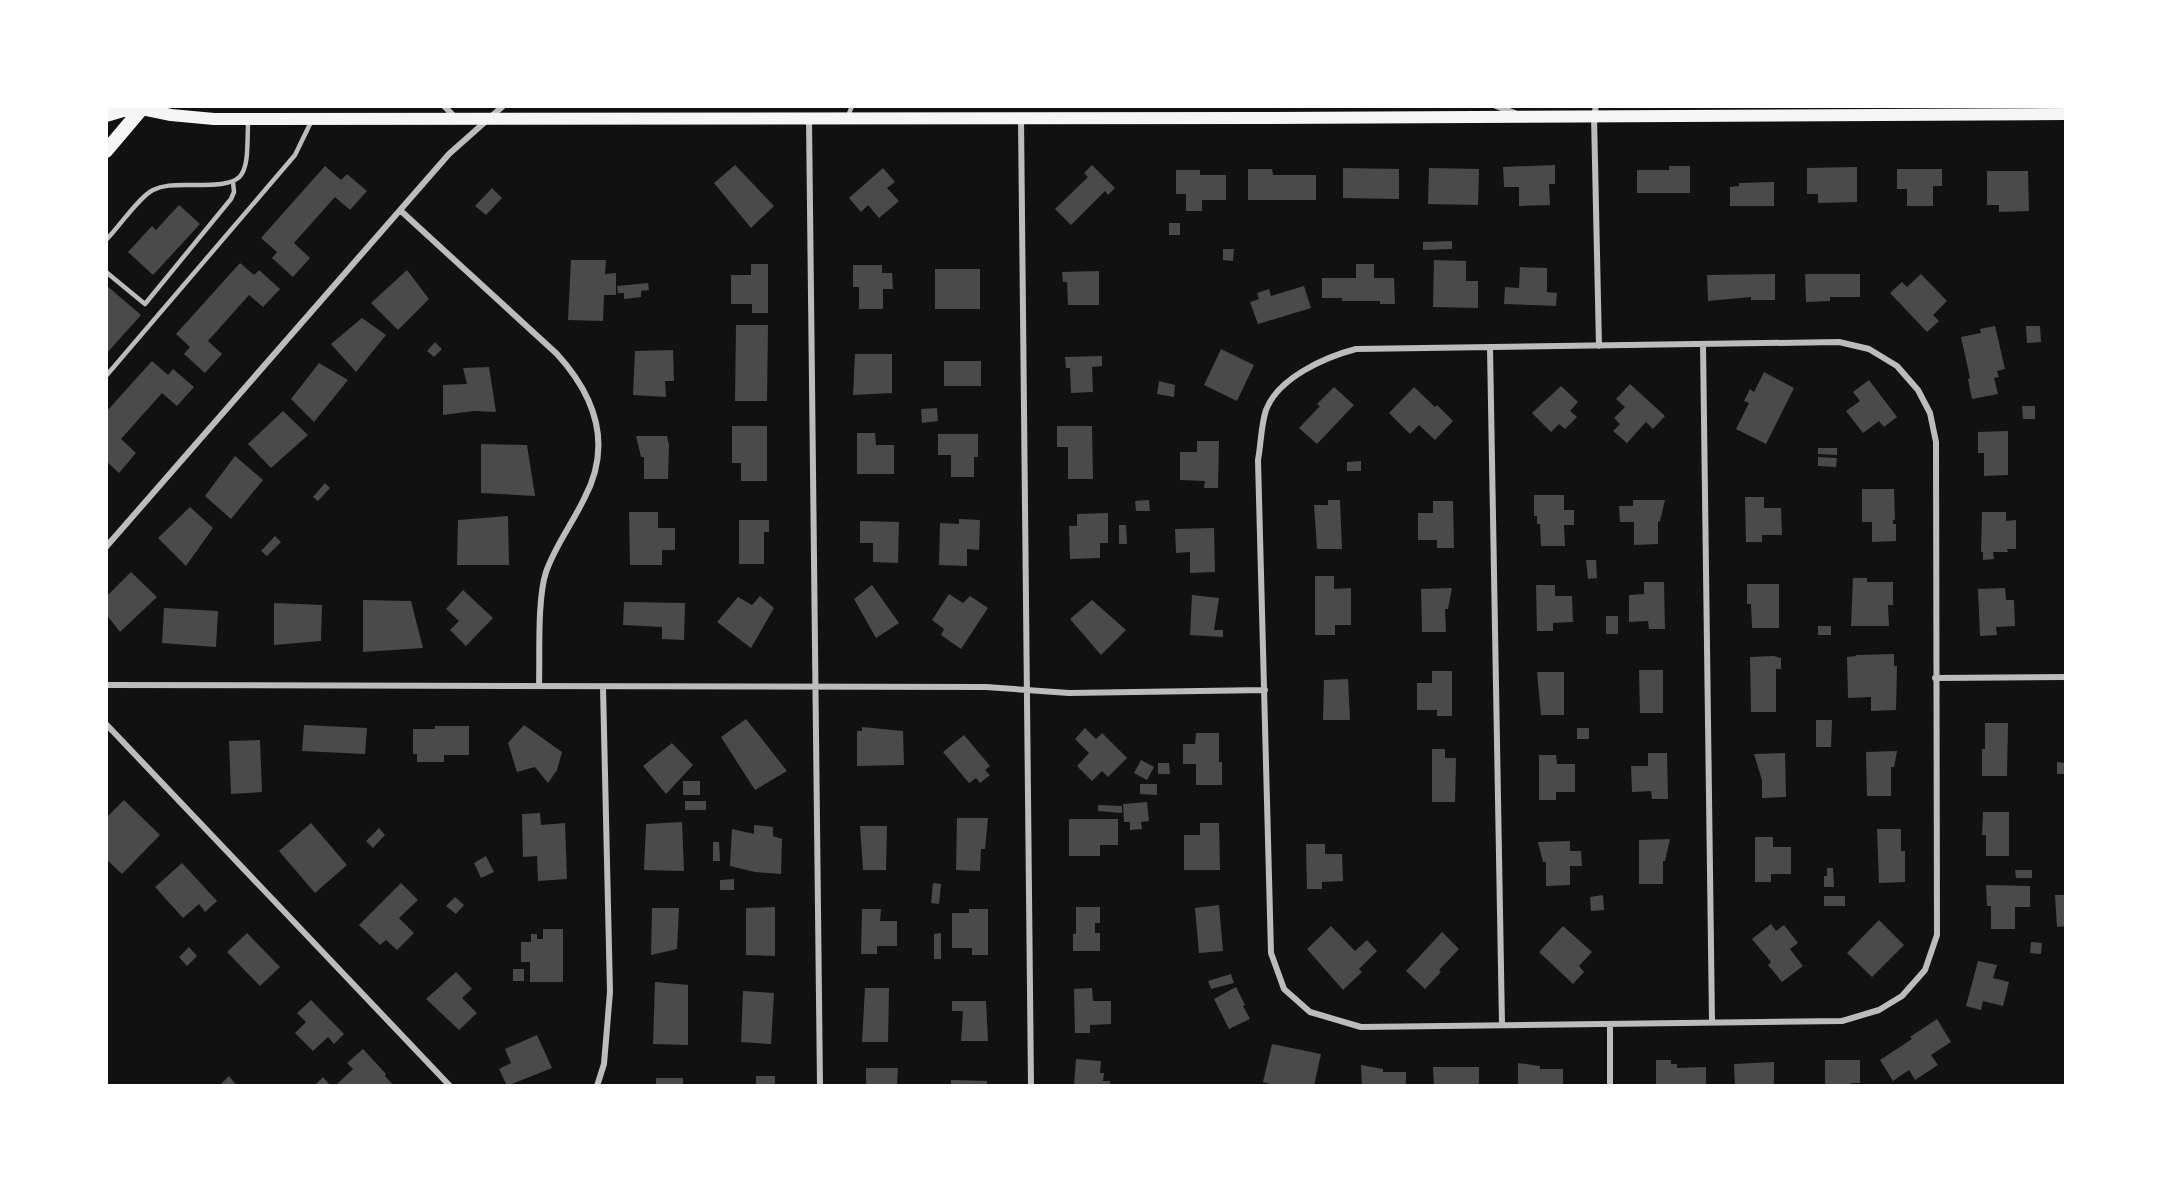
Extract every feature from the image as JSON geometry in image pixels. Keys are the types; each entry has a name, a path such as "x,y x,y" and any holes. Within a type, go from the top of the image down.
{"highway":[{"path":"106,115 143,107"},
{"path":"106,151 143,107"}],"main road":[{"path":"143,107 171,116 214,119 1021,119 1271,112 1527,116 1593,110 2066,114"}],"street":[{"path":"444,106 457,119"},
{"path":"106,547 449,154 503,106"},
{"path":"1496,106 1527,116"},
{"path":"1593,110 1599,346"},
{"path":"809,118 820,1086"},
{"path":"1021,119 1031,1086"},
{"path":"401,211 557,354 583,387 596,421 599,453 592,484 560,541 545,575 542,597 539,686"},
{"path":"1839,342 1869,350 1897,366 1918,390 1930,413 1936,442 1937,935 1925,970 1902,996 1879,1010 1842,1020 1362,1027 1310,1012 1284,989 1271,953 1258,460 1266,409 1284,382 1334,354 1356,350 1703,344 1839,342"},
{"path":"1703,344 1712,1022"},
{"path":"1490,347 1502,1025"},
{"path":"1935,678 2066,677"},
{"path":"106,685 986,687 1069,693 1265,690"},
{"path":"597,1086 604,1064 610,992 603,687"},
{"path":"106,724 450,1086"},
{"path":"1610,1024 1610,1086"}],"lane":[{"path":"847,118 852,106"},
{"path":"106,240 152,190 164,186 221,185 233,182 241,176 246,166 248,119"},
{"path":"106,376 295,155 312,119"},
{"path":"106,272 145,304 231,199 234,192 233,182"}],"building":[{"path":"735,165 774,206 751,228 714,183"},
{"path":"1092,165 1115,188 1108,195 1105,191 1071,225 1055,209 1088,177 1084,173"},
{"path":"1555,165 1555,184 1549,184 1550,205 1519,206 1519,187 1504,187 1503,167"},
{"path":"325,166 341,180 347,174 367,191 350,210 335,197 294,243 310,258 293,277 272,258 277,252 261,238"},
{"path":"1669,166 1690,166 1690,193 1637,193 1637,170 1669,170"},
{"path":"1857,167 1857,202 1818,203 1818,194 1807,194 1807,168"},
{"path":"883,168 895,182 887,188 899,201 879,218 868,205 861,212 849,198"},
{"path":"1343,168 1399,169 1399,199 1343,198"},
{"path":"1429,168 1479,169 1478,205 1428,204"},
{"path":"1248,169 1272,169 1273,175 1316,175 1316,200 1248,200"},
{"path":"1897,169 1942,169 1942,186 1933,186 1933,206 1907,206 1907,189 1897,189"},
{"path":"1176,170 1200,170 1200,175 1226,175 1226,200 1202,200 1202,211 1186,211 1186,194 1176,194"},
{"path":"1987,171 2028,171 2029,211 1999,212 1999,205 1987,205"},
{"path":"1774,182 1774,206 1730,206 1730,187 1739,186 1739,183"},
{"path":"492,188 502,198 486,215 475,206"},
{"path":"179,205 200,224 153,275 128,252 152,226 156,230"},
{"path":"1169,223 1180,223 1180,235 1169,235"},
{"path":"1452,241 1452,249 1423,250 1423,242"},
{"path":"1223,249 1234,249 1233,261 1223,260"},
{"path":"571,260 606,260 605,274 616,273 616,295 604,295 603,321 568,320"},
{"path":"1434,260 1466,261 1466,281 1478,281 1478,308 1433,307"},
{"path":"240,263 254,275 259,270 280,289 263,307 249,295 208,341 222,354 205,373 184,354 190,347 176,334"},
{"path":"751,264 768,264 768,313 752,313 752,304 731,304 731,275 751,275"},
{"path":"1356,264 1374,264 1374,278 1394,278 1395,304 1322,298 1322,278 1356,278"},
{"path":"853,265 882,265 882,273 892,273 893,289 883,289 883,309 859,309 859,287 853,287"},
{"path":"1520,267 1547,268 1547,292 1557,293 1556,306 1504,304 1505,287 1519,288"},
{"path":"935,269 980,269 980,309 935,309"},
{"path":"407,270 429,299 398,330 371,303"},
{"path":"1099,271 1099,305 1068,305 1067,282 1063,282 1062,272"},
{"path":"1775,274 1775,300 1751,300 1751,297 1708,301 1707,275"},
{"path":"1805,274 1860,274 1860,297 1830,297 1830,301 1806,302"},
{"path":"1921,274 1947,301 1933,315 1939,321 1927,332 1890,293 1902,282 1907,287"},
{"path":"648,283 649,290 641,291 641,297 624,299 624,293 618,293 617,286"},
{"path":"106,285 141,315 106,354"},
{"path":"1304,286 1311,308 1258,324 1250,302 1259,299 1257,293 1269,289 1271,296"},
{"path":"362,318 386,335 356,372 331,344"},
{"path":"736,325 768,325 767,401 735,401"},
{"path":"1995,326 2005,369 1997,371 1999,377 1994,378 1998,394 1972,399 1961,337 1981,333 1980,329"},
{"path":"2026,326 2040,326 2041,342 2027,343"},
{"path":"435,342 442,349 434,357 427,351"},
{"path":"1221,349 1254,365 1237,401 1204,385"},
{"path":"673,350 674,381 665,381 666,397 633,395 635,351"},
{"path":"855,354 892,354 892,393 853,395"},
{"path":"1102,356 1102,366 1092,367 1093,392 1071,393 1070,368 1066,368 1065,357"},
{"path":"152,361 168,375 173,369 194,387 177,406 162,393 121,439 136,453 119,473 106,461 106,412"},
{"path":"944,361 981,361 981,386 944,386"},
{"path":"319,363 348,380 314,422 291,399"},
{"path":"489,367 496,412 474,411 443,415 443,385 467,384 463,368"},
{"path":"1764,372 1794,388 1766,444 1736,429 1749,403 1744,401 1750,389 1754,392"},
{"path":"1869,380 1897,417 1884,427 1879,421 1863,433 1846,411 1860,401 1853,392"},
{"path":"1159,381 1175,385 1174,397 1157,394"},
{"path":"1630,384 1665,416 1653,429 1646,422 1627,443 1613,431 1620,424 1614,418 1625,407 1616,399"},
{"path":"1561,386 1578,402 1570,411 1577,417 1565,429 1559,424 1551,432 1532,413"},
{"path":"1334,387 1354,405 1317,444 1299,428 1320,406 1317,404"},
{"path":"1414,387 1453,421 1435,440 1419,425 1410,434 1389,413"},
{"path":"2022,406 2035,406 2035,419 2023,419"},
{"path":"937,408 938,421 922,423 921,409"},
{"path":"283,411 308,435 271,468 248,444"},
{"path":"732,426 767,426 767,481 741,481 741,463 732,463"},
{"path":"1057,426 1092,426 1093,479 1068,479 1068,447 1057,447"},
{"path":"2008,431 2008,475 1984,476 1984,453 1978,453 1978,432"},
{"path":"857,433 875,433 876,445 894,445 894,474 857,474"},
{"path":"938,434 978,434 978,457 974,457 974,477 951,477 951,455 938,455"},
{"path":"636,436 667,436 668,479 644,479 644,457 641,457"},
{"path":"1197,441 1219,441 1218,488 1204,488 1205,481 1180,480 1180,452 1197,452"},
{"path":"481,444 527,445 535,496 481,493"},
{"path":"1818,448 1837,448 1837,455 1818,454"},
{"path":"235,456 263,480 231,519 205,496"},
{"path":"1818,457 1837,458 1836,467 1818,466"},
{"path":"1361,461 1361,471 1347,471 1347,462"},
{"path":"325,483 330,488 318,501 313,497"},
{"path":"1862,489 1894,489 1895,520 1893,524 1896,524 1896,541 1872,542 1872,522 1862,522"},
{"path":"1534,495 1564,495 1564,510 1574,510 1574,525 1564,525 1565,546 1541,546 1540,524 1537,524 1537,516 1534,516"},
{"path":"1745,497 1764,497 1764,508 1781,508 1782,535 1762,535 1762,542 1746,542"},
{"path":"1149,500 1150,511 1136,511 1135,501"},
{"path":"1328,500 1340,500 1342,549 1317,549 1314,505 1328,505"},
{"path":"1633,500 1665,500 1658,522 1658,544 1634,545 1634,522 1620,522 1619,506 1633,506"},
{"path":"1433,501 1453,501 1454,548 1437,548 1437,540 1418,540 1418,513 1433,513"},
{"path":"190,507 213,528 186,566 158,538"},
{"path":"629,512 658,512 658,528 675,528 675,550 662,550 662,565 630,565"},
{"path":"1982,512 2006,512 2006,521 2016,520 2016,549 2007,549 2008,552 1993,552 1994,559 1983,560 1983,552 1981,552"},
{"path":"1108,513 1108,543 1100,543 1100,558 1070,559 1069,526 1077,526 1077,514"},
{"path":"508,516 509,565 457,565 458,520"},
{"path":"959,519 980,520 979,550 967,549 967,566 939,565 940,523 959,524"},
{"path":"739,520 769,520 769,532 764,532 764,564 739,564"},
{"path":"860,521 899,522 898,563 873,562 873,543 860,543"},
{"path":"1119,525 1126,525 1127,544 1119,544"},
{"path":"1214,528 1215,572 1190,573 1190,552 1176,553 1175,529"},
{"path":"275,536 281,542 267,556 261,551"},
{"path":"1586,560 1596,560 1597,578 1588,579"},
{"path":"131,572 157,597 120,632 106,614 106,597"},
{"path":"1315,576 1334,576 1334,589 1351,588 1351,625 1335,625 1335,635 1315,635"},
{"path":"1853,578 1867,578 1867,582 1893,582 1893,605 1888,605 1889,626 1851,626"},
{"path":"1644,582 1664,582 1665,629 1649,629 1648,621 1629,622 1629,595 1644,594"},
{"path":"1747,584 1779,584 1779,628 1752,628 1751,604 1747,604"},
{"path":"872,585 899,623 876,638 854,599"},
{"path":"1536,585 1555,585 1555,596 1572,596 1573,622 1553,623 1553,631 1537,631"},
{"path":"1452,588 1448,609 1445,609 1446,632 1422,632 1421,589"},
{"path":"2005,588 2006,600 2014,600 2015,626 1996,627 1997,635 1980,636 1978,589"},
{"path":"463,590 493,618 466,646 450,630 459,621 446,609"},
{"path":"949,594 963,603 970,596 988,608 961,649 941,635 944,629 932,620"},
{"path":"1192,595 1219,598 1214,630 1223,630 1223,637 1190,635"},
{"path":"760,596 774,608 751,648 717,622 738,597 752,605"},
{"path":"363,600 411,601 423,648 363,652"},
{"path":"1092,600 1126,630 1101,655 1070,619"},
{"path":"624,602 685,603 684,640 662,639 662,627 623,625"},
{"path":"274,603 322,605 321,641 274,645"},
{"path":"164,608 218,611 216,647 162,643"},
{"path":"1606,616 1618,616 1618,634 1606,634"},
{"path":"1818,626 1831,626 1831,635 1818,635"},
{"path":"1894,654 1894,666 1897,666 1896,710 1871,711 1871,697 1848,698 1847,657"},
{"path":"1750,657 1781,658 1781,669 1776,669 1776,712 1751,712"},
{"path":"1639,670 1663,670 1663,713 1640,713"},
{"path":"1432,671 1452,671 1452,716 1437,716 1437,710 1417,710 1417,683 1432,683"},
{"path":"1537,672 1564,672 1564,715 1541,715"},
{"path":"1348,679 1350,720 1323,720 1324,680"},
{"path":"746,719 787,771 755,790 721,737"},
{"path":"1816,720 1832,720 1831,747 1816,747"},
{"path":"1985,723 2008,723 2007,776 1982,776"},
{"path":"304,725 367,728 365,754 302,751"},
{"path":"524,725 562,752 557,770 548,783 535,767 517,772 508,743"},
{"path":"435,726 469,726 469,755 444,755 444,762 417,762 417,754 413,754 413,729 435,729"},
{"path":"862,727 903,731 904,765 857,766 857,731 862,731"},
{"path":"1085,728 1096,739 1102,733 1127,758 1108,777 1102,771 1092,781 1077,766 1089,753 1075,739"},
{"path":"1577,728 1589,728 1589,739 1577,739"},
{"path":"1196,733 1219,733 1222,785 1196,785 1196,764 1183,764 1183,744 1195,744"},
{"path":"964,735 990,766 985,770 990,775 980,783 976,778 969,783 943,752"},
{"path":"260,740 262,792 231,794 229,741"},
{"path":"672,743 693,765 666,794 643,766"},
{"path":"1432,749 1445,749 1445,758 1456,758 1455,802 1432,802"},
{"path":"1897,751 1894,767 1891,767 1891,796 1867,796 1866,752"},
{"path":"1648,753 1667,753 1668,799 1652,799 1651,791 1632,792 1631,766 1648,766"},
{"path":"1785,753 1786,797 1762,798 1762,780 1754,754"},
{"path":"1539,755 1556,755 1557,764 1575,764 1575,792 1556,792 1556,800 1539,800"},
{"path":"1141,760 1154,767 1147,780 1134,773"},
{"path":"2057,762 2066,763 2066,774 2057,774"},
{"path":"1158,763 1169,763 1170,774 1158,774"},
{"path":"683,781 700,781 700,795 683,795"},
{"path":"1140,784 1157,784 1157,795 1140,794"},
{"path":"124,800 160,835 122,874 106,859 106,818"},
{"path":"685,801 706,801 706,810 685,810"},
{"path":"1147,802 1149,821 1141,822 1142,829 1130,830 1130,822 1124,822 1123,804"},
{"path":"1098,805 1122,806 1122,813 1098,811"},
{"path":"1983,812 2009,812 2009,856 1986,856 1986,835 1982,835"},
{"path":"540,813 541,825 565,823 567,879 538,881 537,856 523,857 522,814"},
{"path":"957,818 988,818 985,849 981,849 980,871 956,870"},
{"path":"1069,819 1118,819 1118,845 1100,845 1100,856 1069,856"},
{"path":"682,822 684,871 644,870 646,824"},
{"path":"311,823 347,865 315,893 279,851"},
{"path":"1200,823 1219,823 1220,870 1184,870 1184,835 1200,835"},
{"path":"754,825 773,827 773,836 782,839 781,874 755,872 730,866 732,829 754,834"},
{"path":"860,826 887,826 886,870 863,870"},
{"path":"379,828 385,835 373,848 366,841"},
{"path":"1877,829 1901,829 1901,851 1905,851 1905,882 1879,883"},
{"path":"1755,837 1773,837 1773,847 1791,847 1791,874 1771,874 1771,882 1755,882"},
{"path":"1670,839 1665,861 1663,861 1663,884 1639,884 1639,840"},
{"path":"1570,841 1570,851 1581,851 1582,866 1570,866 1570,885 1546,886 1546,862 1543,862 1538,842"},
{"path":"713,842 719,842 720,861 713,861"},
{"path":"1306,844 1325,844 1325,854 1342,854 1343,881 1322,882 1322,889 1307,889"},
{"path":"486,856 494,872 481,878 474,863"},
{"path":"182,863 217,901 205,912 199,904 183,918 155,887"},
{"path":"1827,868 1833,868 1834,887 1824,887"},
{"path":"2015,870 2032,870 2032,878 2016,878"},
{"path":"734,879 734,890 720,890 720,880"},
{"path":"401,883 418,900 399,918 414,933 397,950 386,940 380,945 359,925"},
{"path":"933,883 941,884 939,904 931,903"},
{"path":"1986,885 2030,886 2030,907 2015,907 2015,929 1991,929 1991,906 1987,906"},
{"path":"1603,895 1604,910 1591,911 1590,897"},
{"path":"2055,895 2066,895 2066,926 2057,927"},
{"path":"1824,896 1845,896 1845,906 1824,906"},
{"path":"455,897 464,905 456,914 446,906"},
{"path":"1219,905 1223,951 1199,953 1195,908"},
{"path":"775,907 775,956 746,955 746,908"},
{"path":"1076,907 1100,907 1100,923 1095,923 1095,933 1100,933 1100,951 1073,951 1073,934 1076,934"},
{"path":"652,908 679,908 677,949 651,955"},
{"path":"862,909 881,909 880,921 897,921 897,946 877,946 877,954 861,954"},
{"path":"969,909 988,909 988,955 972,955 972,948 952,948 952,913 969,913"},
{"path":"1879,920 1904,945 1872,977 1847,953"},
{"path":"1771,924 1776,931 1784,925 1798,943 1790,949 1803,966 1782,982 1768,965 1771,962 1752,939"},
{"path":"1331,926 1355,951 1367,940 1377,951 1359,969 1362,972 1343,990 1307,949"},
{"path":"1563,926 1592,952 1579,966 1584,972 1573,984 1539,952"},
{"path":"543,929 563,929 563,982 530,982 530,962 521,962 521,942 531,942 531,934 537,934 537,939 543,939"},
{"path":"1442,932 1459,949 1425,989 1406,971"},
{"path":"247,933 280,967 260,986 227,952"},
{"path":"941,933 941,959 934,959 934,934"},
{"path":"2031,942 2042,943 2041,954 2030,953"},
{"path":"189,947 197,956 187,966 179,957"},
{"path":"1978,961 1997,965 1993,978 2009,982 2003,1006 1983,1001 1981,1010 1966,1006"},
{"path":"513,969 524,969 524,981 513,981"},
{"path":"456,972 472,989 462,998 477,1013 459,1030 426,999"},
{"path":"1231,974 1234,983 1211,989 1208,981"},
{"path":"655,982 688,985 688,1045 653,1044"},
{"path":"1236,987 1250,1019 1229,1029 1214,999"},
{"path":"865,988 889,988 888,1042 862,1042"},
{"path":"1092,988 1093,1001 1111,1001 1111,1024 1090,1025 1090,1033 1075,1033 1074,989"},
{"path":"743,991 774,993 771,1044 741,1042"},
{"path":"311,1000 344,1034 334,1044 328,1037 313,1051 295,1033 306,1022 297,1013"},
{"path":"952,1001 986,1001 988,1041 961,1041 963,1011 952,1011"},
{"path":"1937,1019 1951,1042 1931,1055 1938,1065 1915,1080 1909,1070 1893,1081 1880,1060"},
{"path":"537,1035 552,1068 507,1086 499,1069 511,1063 505,1049"},
{"path":"1272,1044 1321,1054 1314,1086 1277,1086 1263,1082"},
{"path":"363,1049 394,1086 335,1086 353,1069 347,1063"},
{"path":"1076,1059 1101,1061 1100,1073 1104,1073 1103,1081 1110,1081 1110,1086 1074,1086"},
{"path":"1656,1060 1671,1060 1671,1064 1677,1064 1677,1068 1706,1067 1706,1086 1656,1086"},
{"path":"1825,1060 1860,1060 1860,1083 1851,1083 1851,1086 1825,1086"},
{"path":"1774,1062 1774,1086 1735,1086 1734,1064"},
{"path":"1518,1063 1540,1066 1540,1069 1563,1069 1563,1086 1518,1086"},
{"path":"1361,1065 1383,1069 1383,1072 1406,1072 1406,1086 1362,1086"},
{"path":"1433,1067 1479,1067 1479,1086 1434,1086"},
{"path":"866,1068 898,1068 897,1086 866,1086"},
{"path":"229,1076 237,1086 219,1086"},
{"path":"756,1076 775,1076 775,1086 756,1086"},
{"path":"323,1077 329,1084 314,1086"},
{"path":"656,1078 683,1078 683,1086 656,1086"},
{"path":"951,1080 987,1081 987,1086 951,1086"}]}
